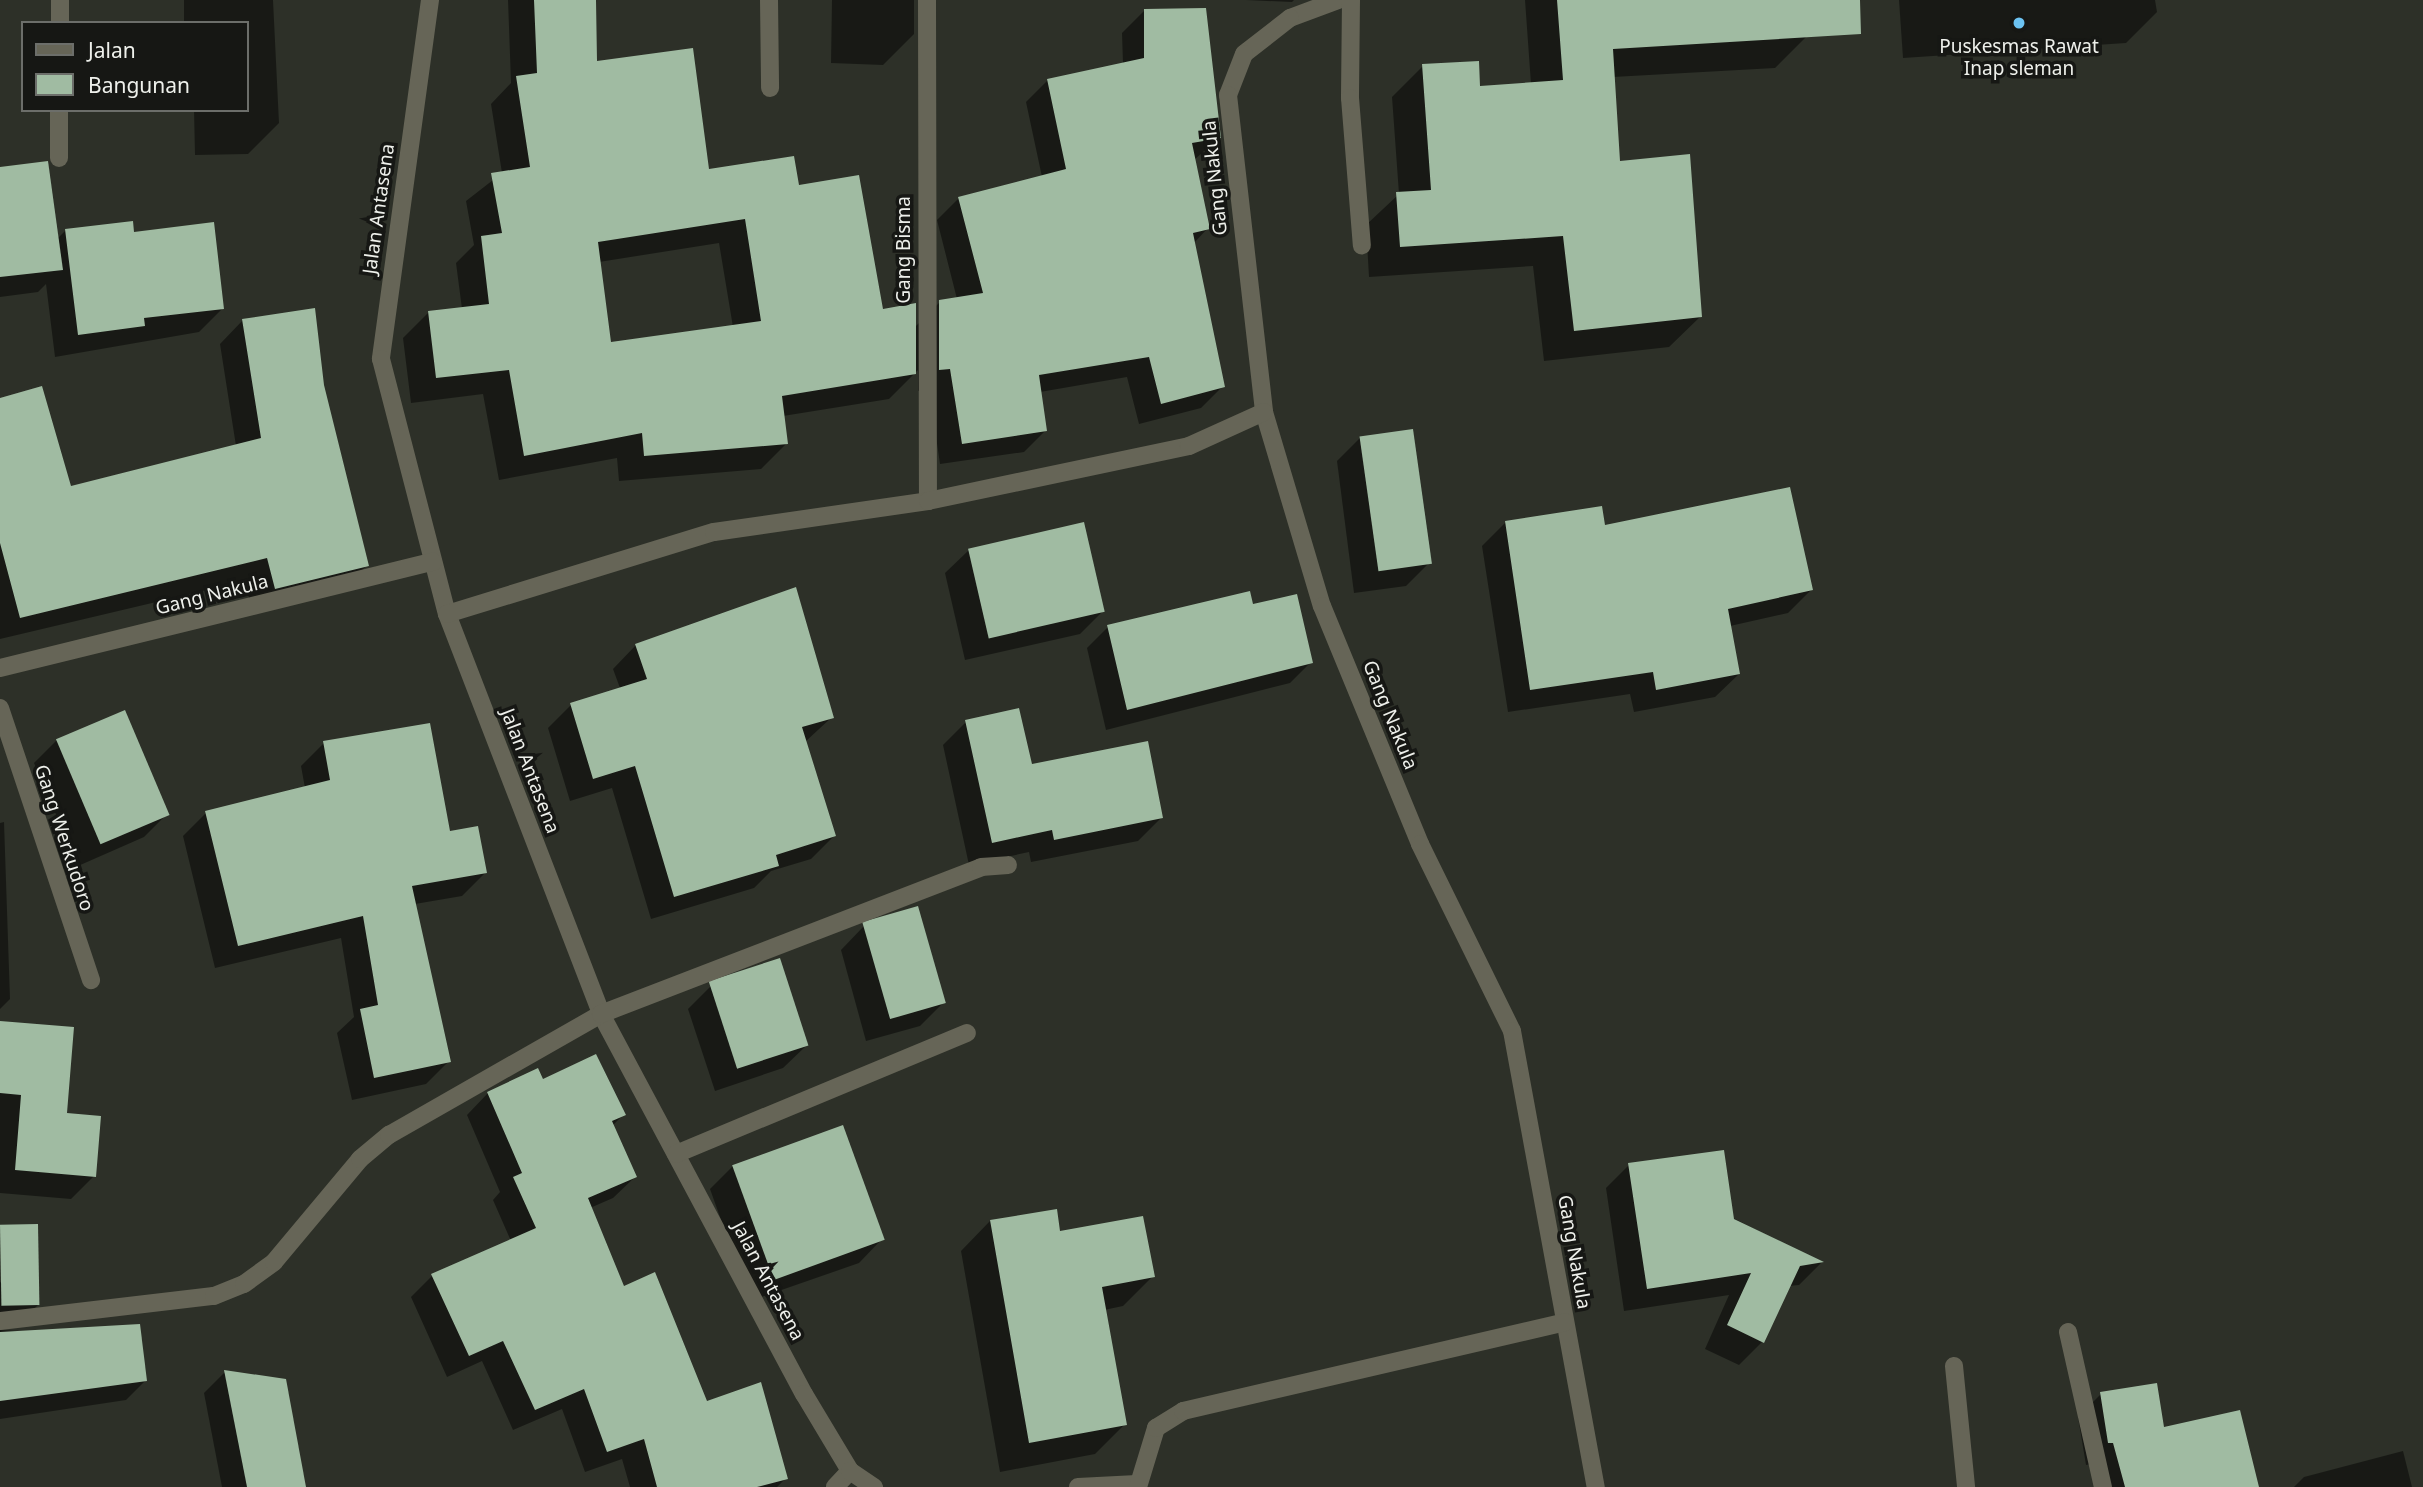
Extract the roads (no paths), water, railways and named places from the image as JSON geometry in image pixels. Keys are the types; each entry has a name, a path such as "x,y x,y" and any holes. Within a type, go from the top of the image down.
{"street":[{"path":"60,0 60,21"},
{"name":"Jalan Antasena","path":"430,0 381,359 447,614 601,1014 850,1471 874,1487"},
{"path":"769,0 771,88"},
{"name":"Gang Bisma","path":"927,0 928,501"},
{"name":"Gang Nakula","path":"1338,0 1290,18 1244,54 1228,95 1264,412 1322,606 1420,844 1512,1031 1596,1487"},
{"path":"1351,0 1350,99 1362,246"},
{"path":"59,112 59,158"},
{"path":"447,614 714,532 928,501 1189,446 1264,412"},
{"name":"Gang Nakula","path":"0,668 433,562"},
{"name":"Gang Werkudoro","path":"0,708 91,980"},
{"path":"0,1321 214,1296 244,1284 274,1262 360,1159 389,1135 601,1014 981,867 1008,865"},
{"path":"676,1154 967,1033"},
{"path":"1079,1487 1138,1486 1156,1428 1183,1411 1565,1322"},
{"path":"2068,1332 2103,1487"},
{"path":"1954,1366 1966,1487"},
{"path":"835,1487 850,1471"}],"place":[{"name":"Puskesmas Rawat Inap sleman","path":"2019,23"}]}
